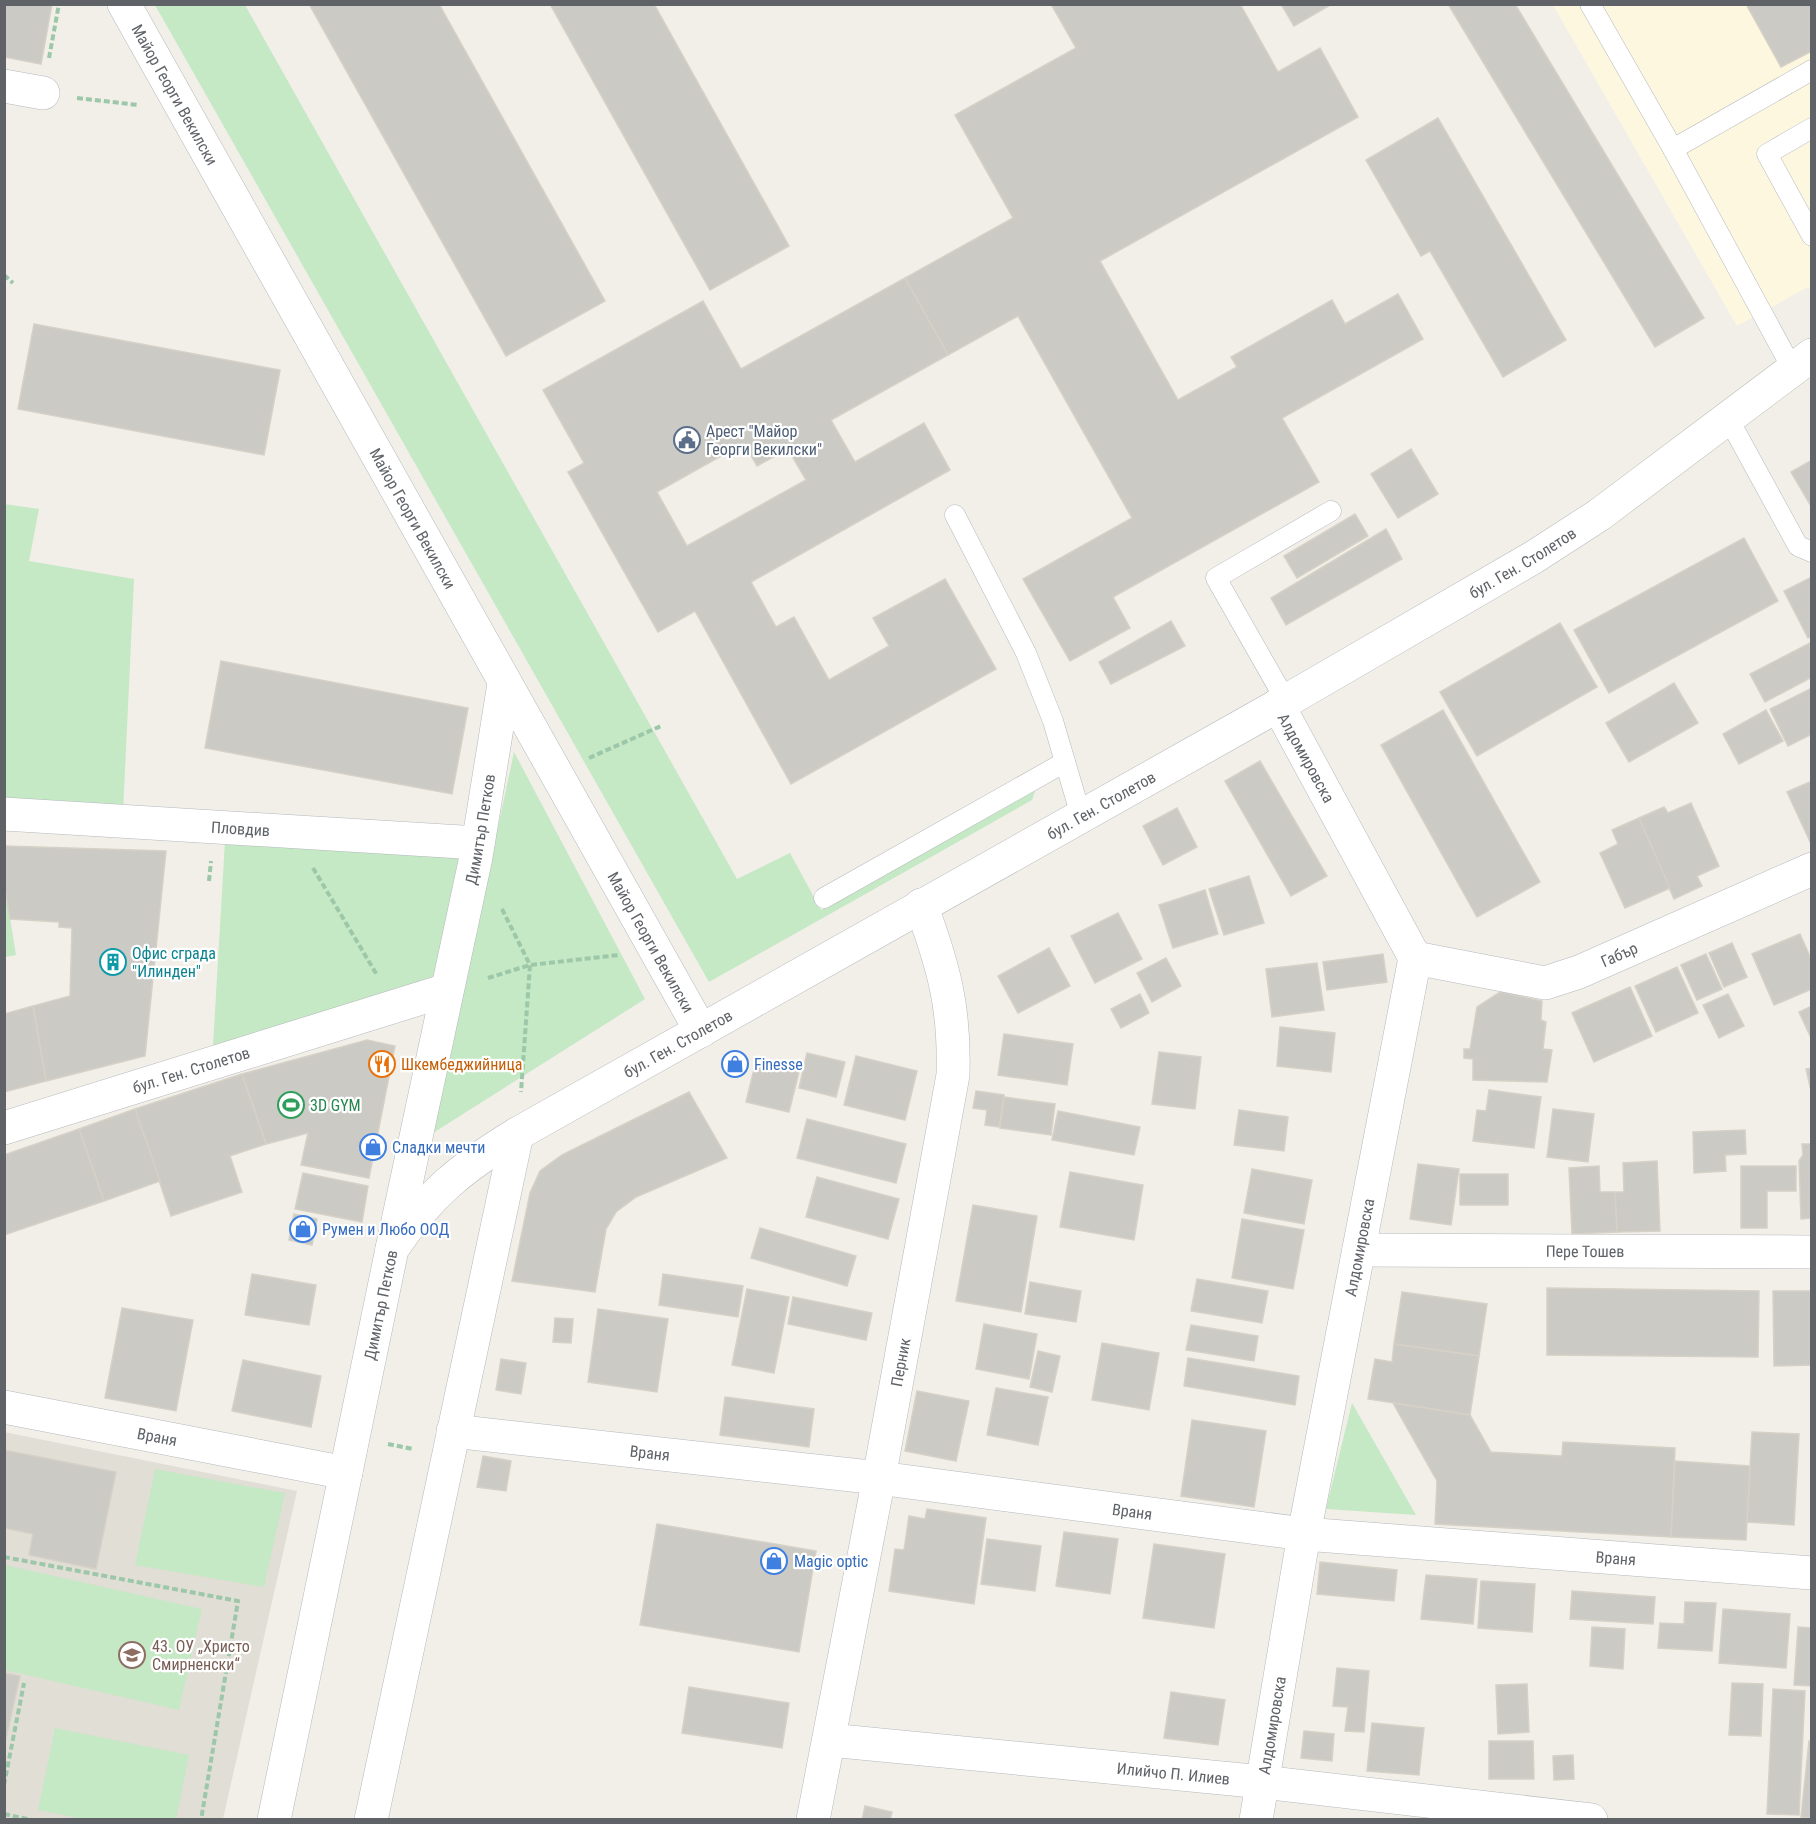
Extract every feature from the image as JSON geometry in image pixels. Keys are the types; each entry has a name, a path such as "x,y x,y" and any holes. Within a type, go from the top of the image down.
{"street":[{"name":"Майор Георги Векилски","path":"124,4 701,1032"},
{"path":"4,86 43,93"},
{"name":"бул. Ген. Столетов","path":"392,1249 414,1216 442,1186 475,1160 921,905 1282,703 1534,557 1599,514 1802,362"},
{"name":"Димитър Петков","path":"274,1820 478,843 504,684"},
{"name":"Алдомировска","path":"1256,1820 1304,1534 1415,958 1282,703"},
{"name":"Пловдив","path":"4,814 478,843"},
{"name":"Габър","path":"1415,958 1545,983 1604,962 1812,869"},
{"name":"Перник","path":"813,1820 953,1075 955,1031 948,989 921,905"},
{"name":"бул. Ген. Столетов","path":"4,1128 447,990"},
{"path":"371,1820 517,1134"},
{"name":"Пере Тошев","path":"1359,1250 1812,1252"},
{"name":"Враня","path":"4,1407 346,1473"},
{"name":"Враня","path":"453,1431 879,1478 1304,1534 1812,1573"},
{"name":"Илийчо П. Илиев","path":"829,1740 1263,1782 1546,1817 1591,1820"}],"lane":[{"path":"1590,4 1673,149 1802,362"},
{"path":"1673,149 1812,70"},
{"path":"1812,128 1767,154 1812,236"},
{"path":"1728,418 1798,546 1812,552"},
{"path":"1282,703 1216,578 1331,511"},
{"path":"956,514 1026,653 1053,721 1081,816"},
{"path":"824,898 1065,762"}],"path":[{"path":"59,4 43,93 184,111"},
{"path":"4,275 13,283"},
{"path":"555,773 661,726"},
{"path":"290,830 396,1007"},
{"path":"447,990 530,965 655,951"},
{"path":"520,1100 530,965"},
{"path":"378,1442 425,1452"},
{"path":"4,1557 238,1601 201,1820"},
{"path":"4,1785 24,1683"},
{"path":"4,1814 32,1820"}],"shaded area":[{"path":"1553,5 1811,5 1811,291 1808,287 1737,326"},
{"name":"43. ОУ „Христо Смирненски“","path":"4,1432 297,1491 223,1819 5,1819"}],"green space":[{"path":"155,5 245,5 737,879 790,853 821,910 1035,791 1032,800 709,982"},
{"path":"4,504 39,509 29,561 134,579 123,812 5,806"},
{"path":"514,752 645,999 433,1133"},
{"path":"225,841 460,858 433,980 212,1063"},
{"path":"4,881 16,955 5,957 4,957"},
{"path":"1352,1403 1416,1515 1326,1509"},
{"path":"155,1469 285,1493 264,1587 135,1565"},
{"path":"5,1565 202,1609 179,1710 5,1670"},
{"path":"55,1728 189,1755 176,1819 84,1819 38,1810"}],"building":[{"path":"4,4 52,4 41,64 4,57"},
{"path":"309,4 439,4 605,301 506,356"},
{"path":"550,4 654,4 789,246 710,290"},
{"path":"1051,4 1240,4 1278,72 1320,48 1358,117 1100,261 1178,400 1237,367 1231,357 1332,300 1345,324 1398,294 1423,339 1282,418 1319,482 1113,597 1130,628 1070,661 1023,579 1132,518 1018,316 948,355 905,278 1013,218 955,115 1076,48"},
{"path":"1281,4 1332,4 1294,26"},
{"path":"1448,4 1515,4 1704,318 1655,347"},
{"path":"1746,4 1812,4 1812,51 1781,67"},
{"path":"1438,118 1566,340 1503,377 1430,251 1421,256 1366,160"},
{"path":"905,278 948,355 831,420 855,462 924,423 950,470 751,582 776,627 794,617 829,680 889,646 873,618 945,579 996,669 791,784 695,611 658,632 568,472 584,463 543,390 703,301 741,369","holes":["744,443 757,466 788,449 806,480 687,546 657,492"]},
{"path":"34,324 280,370 264,455 18,409"},
{"path":"1411,449 1438,494 1398,518 1371,474"},
{"path":"1812,460 1812,508 1791,472"},
{"path":"1355,514 1368,536 1297,578 1284,556"},
{"path":"1386,529 1402,559 1286,625 1271,598"},
{"path":"1744,538 1778,601 1609,693 1574,630"},
{"path":"1812,577 1812,636 1808,638 1784,591"},
{"path":"1171,621 1185,646 1111,684 1099,662"},
{"path":"1560,623 1597,687 1477,756 1440,692"},
{"path":"1810,643 1812,677 1765,702 1750,674"},
{"path":"221,661 468,708 452,794 205,748"},
{"path":"1674,683 1698,723 1629,762 1606,723"},
{"path":"1812,688 1812,734 1788,746 1770,709"},
{"path":"1443,710 1540,882 1477,917 1381,745"},
{"path":"1766,710 1783,741 1739,764 1723,734"},
{"path":"1260,761 1327,876 1291,896 1225,781"},
{"path":"1812,781 1812,846 1787,792"},
{"path":"1691,803 1719,866 1697,876 1702,886 1674,899 1639,818 1664,807 1668,813"},
{"path":"1177,808 1197,847 1163,865 1143,826"},
{"path":"1639,818 1670,888 1625,908 1600,853 1618,844 1612,830"},
{"name":"Офис сграда \"Илинден\"","path":"4,846 166,851 145,1056 46,1081 33,1006 70,996 72,928 59,927 59,922 10,919 4,881"},
{"path":"1249,876 1264,923 1224,935 1209,889"},
{"path":"1205,890 1218,934 1173,948 1159,905"},
{"path":"1118,913 1142,959 1095,983 1071,936"},
{"path":"1800,934 1812,961 1812,989 1774,1005 1752,954"},
{"path":"1732,943 1747,977 1724,987 1709,953"},
{"path":"1049,948 1070,986 1018,1013 998,976"},
{"path":"1383,954 1387,982 1327,990 1323,962"},
{"path":"1706,954 1722,989 1697,1000 1681,965"},
{"path":"1166,958 1181,986 1152,1002 1137,973"},
{"path":"1317,963 1324,1010 1272,1017 1266,969"},
{"path":"1677,967 1698,1013 1656,1032 1635,986"},
{"path":"1630,987 1652,1036 1594,1062 1572,1013"},
{"path":"1500,992 1542,1001 1541,1020 1546,1022 1543,1049 1552,1050 1547,1082 1473,1080 1473,1059 1464,1058 1464,1049 1470,1049 1477,1007"},
{"path":"1140,994 1149,1013 1121,1028 1111,1009"},
{"path":"1728,994 1744,1026 1719,1038 1703,1005"},
{"path":"33,1006 46,1081 4,1092 4,1014"},
{"path":"1812,1006 1812,1038 1811,1038 1799,1012"},
{"path":"1280,1027 1335,1033 1331,1072 1277,1066"},
{"path":"1004,1034 1073,1044 1067,1085 998,1075"},
{"path":"367,1040 395,1046 369,1178 301,1165 308,1133 266,1144 242,1074"},
{"path":"1159,1052 1201,1057 1195,1109 1152,1104"},
{"path":"807,1053 845,1062 836,1097 799,1088"},
{"path":"856,1056 917,1071 905,1120 844,1105"},
{"path":"756,1061 799,1072 789,1112 746,1102"},
{"path":"1812,1068 1812,1095 1806,1069"},
{"path":"242,1074 266,1144 230,1156 242,1192 171,1216 135,1109"},
{"path":"1489,1090 1541,1097 1534,1148 1473,1141 1477,1110 1486,1111"},
{"path":"976,1091 1004,1095 999,1127 985,1125 987,1110 973,1108"},
{"path":"689,1092 727,1158 636,1197 616,1212 606,1229 595,1292 512,1281 530,1193 540,1171 562,1155"},
{"path":"1004,1097 1055,1104 1051,1135 1000,1128"},
{"path":"135,1109 160,1181 104,1201 79,1129"},
{"path":"1553,1109 1594,1114 1588,1162 1547,1157"},
{"path":"1239,1110 1288,1117 1284,1151 1234,1145"},
{"path":"1058,1111 1140,1127 1134,1155 1052,1140"},
{"path":"807,1119 906,1144 896,1183 797,1158"},
{"path":"79,1129 104,1201 4,1235 4,1155"},
{"path":"1745,1130 1746,1154 1725,1155 1726,1171 1694,1173 1693,1132"},
{"path":"1802,1144 1812,1144 1812,1218 1801,1219 1799,1161 1803,1155"},
{"path":"1657,1161 1660,1231 1617,1232 1615,1192 1624,1192 1623,1163"},
{"path":"1418,1164 1459,1169 1451,1225 1410,1219"},
{"path":"1599,1166 1600,1192 1615,1192 1617,1232 1572,1234 1569,1168"},
{"path":"1741,1166 1796,1166 1796,1191 1767,1191 1767,1228 1741,1228"},
{"path":"1252,1169 1312,1180 1304,1224 1244,1213"},
{"path":"1070,1172 1143,1185 1134,1240 1060,1227"},
{"path":"303,1173 368,1186 362,1222 295,1209"},
{"path":"1460,1174 1508,1174 1508,1205 1460,1205"},
{"path":"817,1177 899,1199 888,1239 806,1217"},
{"path":"973,1205 1037,1216 1021,1312 956,1301"},
{"name":"Румен и Любо ООД","path":"294,1214 317,1219 312,1245 289,1240"},
{"path":"1242,1219 1304,1230 1293,1289 1232,1278"},
{"path":"760,1228 856,1256 847,1286 751,1258"},
{"path":"252,1274 316,1285 309,1325 245,1315"},
{"path":"663,1274 743,1286 738,1317 659,1305"},
{"path":"1197,1279 1268,1291 1262,1323 1191,1311"},
{"path":"1030,1282 1081,1291 1076,1322 1025,1314"},
{"path":"1547,1288 1759,1291 1758,1357 1547,1355"},
{"path":"747,1289 789,1297 774,1373 732,1365"},
{"path":"1773,1291 1812,1291 1812,1365 1774,1366"},
{"path":"1402,1292 1487,1304 1479,1356 1394,1344"},
{"path":"793,1297 872,1313 866,1340 788,1324"},
{"path":"122,1308 193,1320 176,1411 105,1398"},
{"path":"598,1309 668,1319 657,1392 588,1382"},
{"path":"555,1318 573,1319 571,1343 553,1342"},
{"path":"984,1324 1037,1334 1029,1379 976,1369"},
{"path":"1191,1325 1258,1336 1254,1361 1186,1350"},
{"path":"1102,1343 1159,1353 1149,1410 1092,1400"},
{"path":"1394,1344 1479,1356 1470,1415 1368,1399 1375,1359 1392,1362"},
{"path":"1038,1351 1060,1356 1052,1392 1030,1387"},
{"path":"1188,1358 1299,1376 1295,1405 1184,1386"},
{"path":"501,1359 526,1363 521,1394 496,1390"},
{"path":"243,1360 321,1376 311,1427 232,1411"},
{"path":"996,1388 1048,1397 1038,1445 987,1435"},
{"path":"917,1391 969,1401 956,1461 905,1451"},
{"path":"725,1397 814,1409 809,1447 720,1435"},
{"path":"1393,1403 1470,1415 1491,1452 1562,1456 1563,1442 1675,1448 1671,1537 1435,1524 1437,1481"},
{"path":"1192,1420 1266,1431 1254,1507 1181,1496"},
{"path":"1752,1432 1799,1434 1794,1525 1747,1522"},
{"path":"4,1450 116,1472 96,1569 29,1555 33,1534 4,1528"},
{"path":"483,1456 511,1461 506,1491 477,1487"},
{"path":"1675,1461 1750,1466 1746,1540 1671,1537"},
{"path":"927,1509 986,1518 974,1604 889,1591 895,1549 904,1550 909,1516 925,1519"},
{"path":"657,1524 816,1551 799,1652 640,1625"},
{"path":"1064,1532 1118,1539 1110,1594 1056,1586"},
{"path":"987,1539 1041,1546 1035,1591 981,1584"},
{"path":"1154,1544 1225,1554 1214,1628 1143,1618"},
{"path":"1320,1562 1397,1570 1394,1601 1317,1594"},
{"path":"1426,1575 1477,1579 1473,1624 1421,1619"},
{"path":"1481,1581 1535,1584 1532,1632 1478,1628"},
{"path":"1572,1591 1655,1597 1653,1624 1570,1619"},
{"path":"1685,1602 1716,1603 1712,1651 1658,1648 1660,1623 1684,1624"},
{"path":"1723,1609 1790,1614 1786,1668 1719,1663"},
{"path":"1592,1627 1625,1629 1623,1669 1590,1666"},
{"path":"1798,1627 1812,1628 1812,1686 1794,1685"},
{"path":"1337,1668 1369,1671 1364,1732 1345,1731 1348,1707 1333,1706"},
{"path":"4,1673 20,1676 4,1747"},
{"path":"1732,1683 1763,1684 1761,1736 1729,1735"},
{"path":"1527,1684 1529,1732 1498,1734 1496,1685"},
{"path":"689,1687 789,1703 782,1748 682,1733"},
{"path":"1773,1689 1805,1691 1799,1815 1767,1814"},
{"path":"1171,1692 1225,1700 1218,1745 1164,1738"},
{"path":"1372,1723 1424,1728 1419,1775 1367,1771"},
{"path":"1304,1731 1334,1734 1332,1761 1301,1758"},
{"path":"1489,1741 1533,1741 1534,1779 1489,1779"},
{"path":"1809,1741 1812,1741 1812,1818 1801,1817"},
{"path":"1573,1755 1574,1779 1554,1780 1553,1756"},
{"path":"865,1806 892,1812 890,1820 862,1820"}],"place":[{"name":"Арест \"Майор Георги Векилски\"","path":"687,440"},
{"name":"Офис сграда \"Илинден\"","path":"113,962"},
{"name":"Шкембеджийница","path":"382,1064"},
{"name":"Finesse","path":"735,1064"},
{"name":"3D GYM","path":"291,1105"},
{"name":"Сладки мечти","path":"373,1147"},
{"name":"Румен и Любо ООД","path":"303,1229"},
{"name":"Magic optic","path":"774,1561"},
{"name":"43. ОУ „Христо Смирненски“","path":"132,1655"}]}
